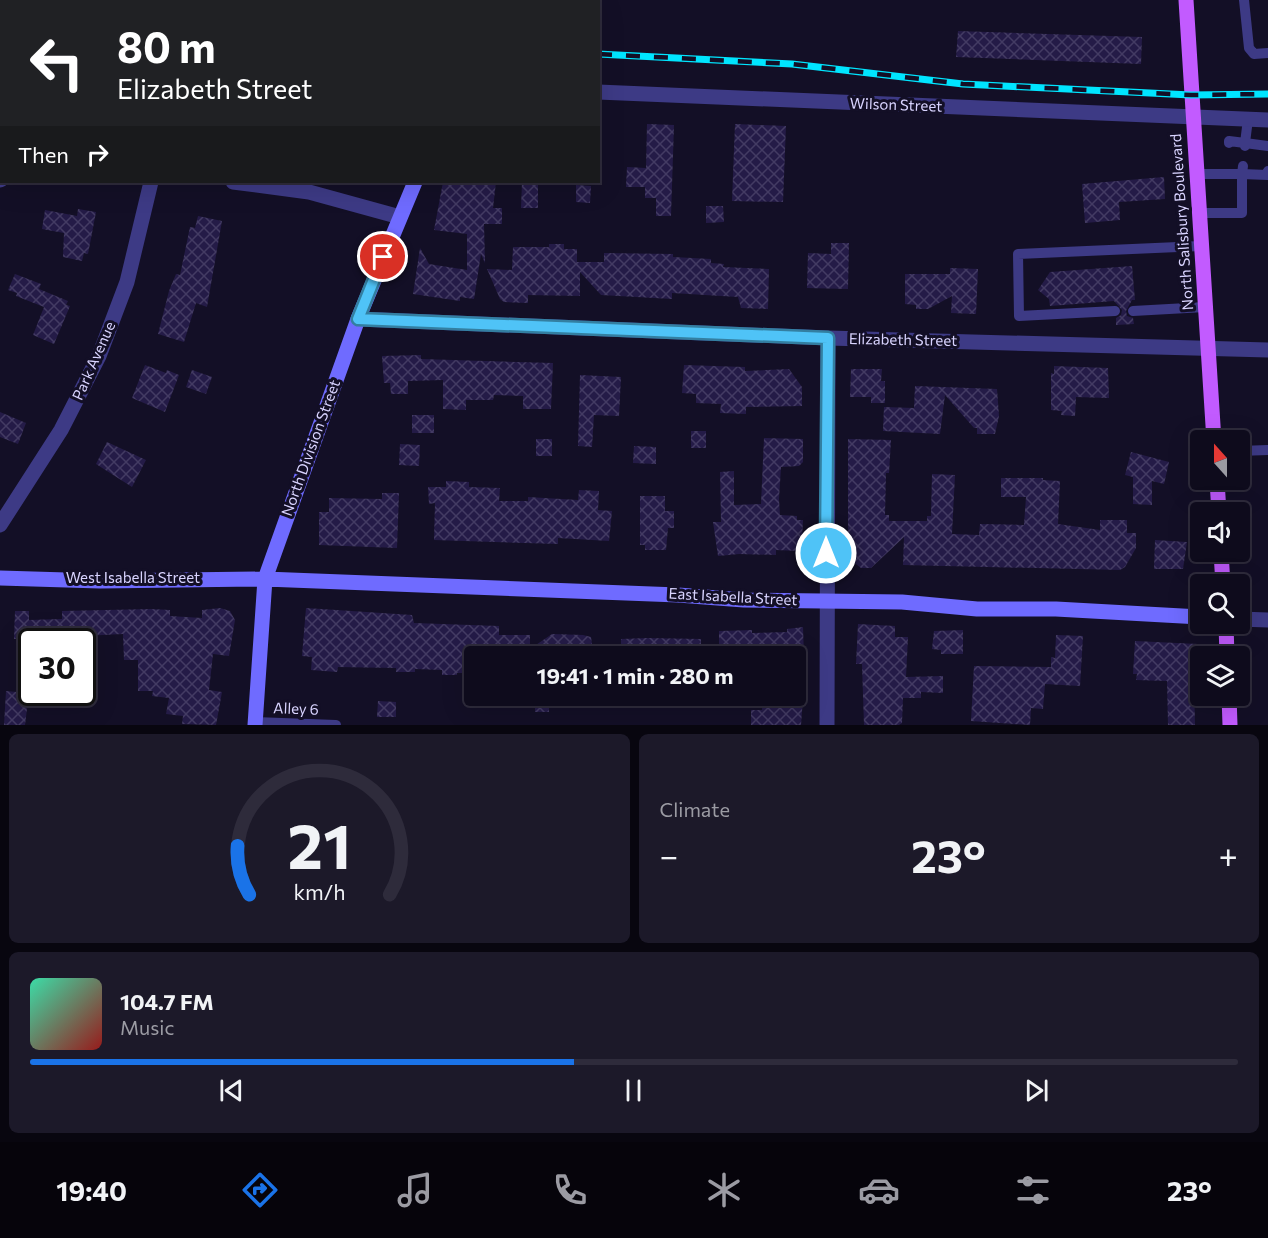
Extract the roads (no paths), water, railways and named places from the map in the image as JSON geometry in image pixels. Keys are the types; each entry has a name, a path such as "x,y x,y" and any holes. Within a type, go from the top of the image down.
{"main road":[{"name":"North Salisbury Boulevard","path":"1186,0 1213,430"},
{"path":"1229,706 1230,725"}],"street":[{"name":"Wilson Street","path":"600,92 1268,120"},
{"name":"Park Avenue","path":"1,519 61,430 99,356 127,282 151,183"},
{"path":"241,183 309,192 400,217"},
{"name":"North Division Street","path":"255,724 265,579 358,319 415,183"},
{"name":"Elizabeth Street","path":"358,319 828,338 1268,350"},
{"path":"827,725 828,338"},
{"name":"West Isabella Street","path":"0,578 100,581 265,579"},
{"name":"East Isabella Street","path":"265,579 1190,617"},
{"path":"1250,619 1268,620"}],"lane":[{"path":"1244,0 1249,48 1254,54 1268,53"},
{"path":"1245,144 1248,119"},
{"path":"1229,143 1229,141 1268,146"},
{"path":"1196,174 1226,168 1268,175 1268,171"},
{"path":"1199,213 1242,213 1242,170"},
{"path":"1115,311 1019,316 1018,254 1201,246"},
{"path":"1133,310 1205,307"},
{"path":"1250,451 1268,450"},
{"name":"Alley 6","path":"255,724 336,725"}],"railway":[{"path":"600,54 792,64 963,84 1191,95 1268,94"}]}
